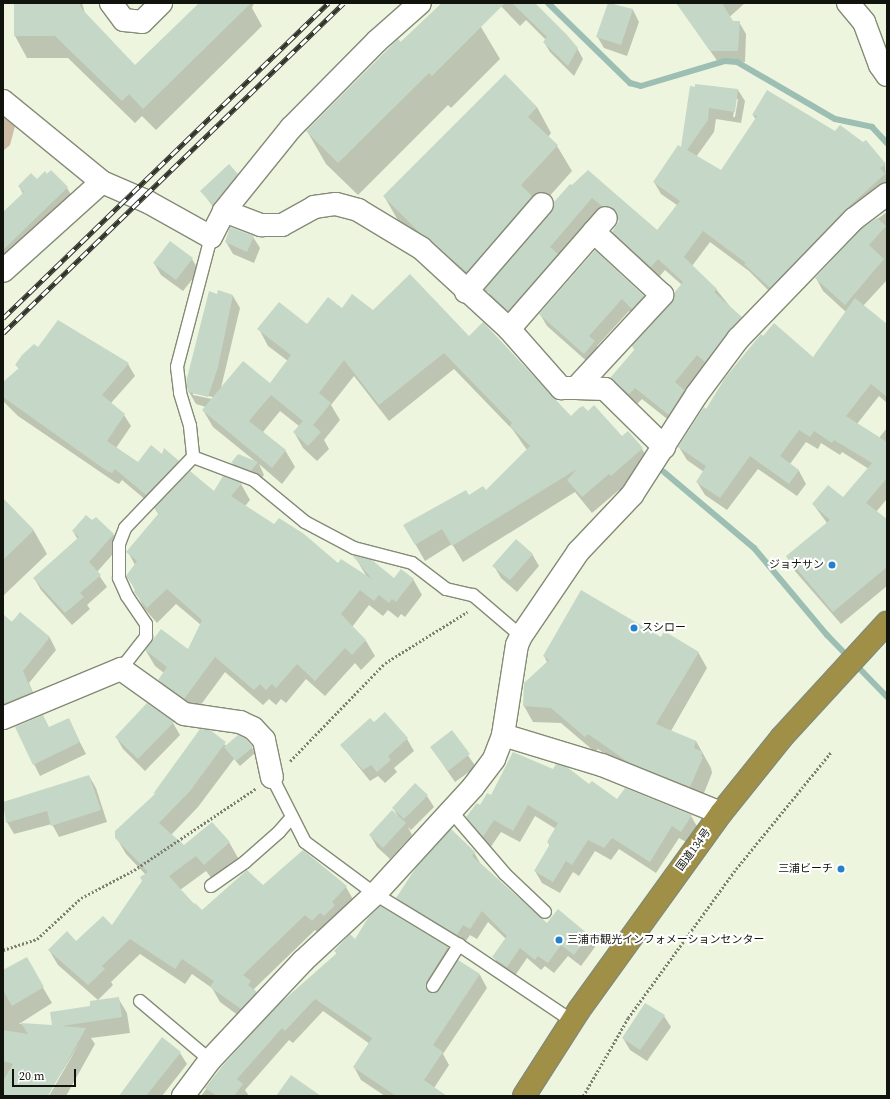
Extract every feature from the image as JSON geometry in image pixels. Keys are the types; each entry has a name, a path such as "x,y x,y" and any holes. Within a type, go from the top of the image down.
{"highway":[{"name":"国道134号","path":"524,1096 572,1021 721,813 836,676 887,623"}],"street":[{"path":"111,3 124,20 142,22 161,3"},
{"path":"3,101 102,182 148,202 211,237 224,211 291,128 377,41 420,3"},
{"path":"853,4 864,22 880,65 887,75"},
{"path":"3,271 102,182"},
{"path":"182,1096 210,1060 303,961 375,894 451,811 494,759 503,735 517,645 521,636 578,552 632,495 697,394 738,339 854,219 887,194"},
{"path":"224,211 261,225 282,225 314,207 336,204 358,210 421,248 466,292 509,329 561,388 605,389 664,447"},
{"path":"466,292 542,204"},
{"path":"509,329 600,225 662,295 576,388"},
{"path":"3,718 121,669 184,714 240,722 253,728 264,740 272,777"},
{"path":"503,735 602,765 721,813"}],"lane":[{"path":"121,669 146,637 146,624 126,596 119,578 119,544 125,528 193,457 190,426 180,393 177,367 211,237"},
{"path":"193,457 254,480 305,522 354,548 412,563 446,589 473,595 521,636"},
{"path":"272,777 305,842 375,894 459,945 572,1021"},
{"path":"451,811 505,874 546,912"},
{"path":"211,886 245,862 279,832 292,817"},
{"path":"433,986 459,945"},
{"path":"140,1001 210,1060"}],"path":[{"path":"3,950 37,939 81,898 134,870 272,777 289,763 385,663 470,610 486,606"},
{"path":"583,1096 633,1012 736,869 831,752"}],"shaded area":[{"path":"3,117 15,126 10,145 3,151"}],"building":[{"path":"14,3 79,3 82,9 135,65 199,3 251,3 143,109 129,94 122,101 55,36 14,36"},
{"path":"442,3 505,3 432,76 429,73 338,163 306,131 398,39 401,42"},
{"path":"512,3 535,3 567,35 578,48 568,66 543,42 547,37"},
{"path":"608,3 633,9 621,45 596,37"},
{"path":"676,3 722,3 733,21 740,21 738,51 710,51"},
{"path":"505,74 537,107 528,117 558,145 521,185 532,196 467,272 420,233 383,196"},
{"path":"695,84 738,89 735,112 709,108 708,120 687,150 721,170 757,116 752,115 767,90 835,131 840,125 863,142 866,140 886,164 880,168 885,174 845,210 770,288 744,264 746,263 703,231 684,257 717,289 714,292 742,317 705,362 697,355 675,382 684,390 669,415 635,388 629,394 610,378 635,349 631,346 671,303 674,293 683,282 658,259 651,267 612,232 619,221 614,208 602,206 592,198 550,247 558,254 508,311 485,289 551,212 554,202 570,184 572,185 588,170 657,230 680,201 653,182 678,145 681,147 690,86 695,87"},
{"path":"229,164 238,174 213,205 200,191"},
{"path":"51,170 68,187 3,250 3,212 24,192 18,186 31,173 37,179 45,171 47,174"},
{"path":"877,218 886,226 869,245 884,259 845,305 815,278 862,228"},
{"path":"230,227 254,236 247,252 225,242"},
{"path":"170,241 193,258 176,280 153,263"},
{"path":"595,250 644,296 632,309 622,299 589,336 595,341 584,354 539,314"},
{"path":"410,274 469,336 483,322 571,416 583,406 588,411 594,405 622,436 628,431 643,448 611,476 609,474 582,497 567,480 577,469 452,546 442,529 415,545 403,525 466,490 469,495 483,486 486,490 530,446 510,426 512,423 444,353 379,405 344,360 319,393 331,403 313,425 321,432 308,446 293,432 303,421 271,395 249,421 286,450 272,468 202,410 243,361 270,383 291,355 257,329 279,302 307,324 328,297 342,308 352,294 373,310"},
{"path":"218,290 233,295 218,367 208,397 188,392 186,382 209,291 217,294"},
{"path":"855,298 887,324 887,397 871,384 846,416 887,442 887,478 866,503 887,519 887,567 833,612 786,556 830,520 812,504 828,485 843,497 872,463 834,440 832,443 814,431 810,437 799,430 780,456 799,470 789,484 750,456 720,498 696,482 706,466 678,447 704,407 706,409 725,378 761,334 763,336 774,323 813,357"},
{"path":"58,320 129,363 102,395 125,414 107,441 138,462 151,445 162,454 164,448 179,461 146,495 115,469 112,473 107,471 3,397 3,382 19,368 15,365 22,355 34,344 38,347"},
{"path":"238,454 258,462 251,471 231,463"},
{"path":"190,471 214,491 223,476 242,483 231,496 274,524 279,518 304,534 338,563 341,559 372,579 352,555 372,560 394,578 401,569 414,579 396,602 392,599 389,603 379,595 374,601 360,590 341,614 366,640 352,655 345,648 315,681 297,664 276,688 272,684 266,690 260,684 254,690 215,657 184,699 158,680 167,667 145,650 161,629 188,649 202,620 167,589 147,608 134,592 135,589 126,576 137,561 126,552 159,513 154,508"},
{"path":"3,498 34,530 3,560"},
{"path":"86,515 92,520 96,517 114,534 89,562 101,575 80,593 84,597 65,613 33,578 79,537 72,531"},
{"path":"516,539 533,554 510,580 492,566"},
{"path":"581,590 661,637 664,631 699,652 656,724 696,741 694,748 703,752 701,756 703,757 690,787 628,762 588,734 585,737 551,708 523,706 524,683 549,660 543,656"},
{"path":"20,612 50,637 23,671 32,692 3,704 3,614 12,622"},
{"path":"147,703 174,722 138,759 115,737"},
{"path":"385,712 408,738 388,756 391,760 377,772 371,765 363,770 340,745 370,718 374,722"},
{"path":"43,715 49,727 69,718 80,742 33,765 15,727"},
{"path":"200,729 210,730 226,742 190,791 159,823 184,845 212,822 230,842 204,865 196,856 169,876 194,904 195,903 202,910 247,870 263,885 303,850 347,886 332,902 335,905 324,916 320,913 312,921 305,915 243,975 251,981 248,985 257,992 241,1009 210,987 214,981 182,959 175,969 130,939 102,966 105,969 88,985 48,950 67,931 76,941 103,916 112,925 142,881 140,877 148,872 115,838 115,831 156,793 153,794"},
{"path":"452,730 470,754 448,771 430,747"},
{"path":"238,735 245,738 253,747 236,761 224,747"},
{"path":"513,752 553,769 556,764 567,767 589,784 592,781 617,799 625,788 692,815 681,832 672,826 650,862 612,838 604,848 588,840 572,865 566,861 553,882 534,871 550,844 547,842 558,823 528,805 513,831 494,820 483,837 466,817 477,803 480,805 487,793 491,795"},
{"path":"89,775 101,810 51,826 47,811 6,823 3,802"},
{"path":"415,783 428,795 404,819 392,808"},
{"path":"392,810 406,823 383,848 369,835"},
{"path":"451,829 475,852 472,856 547,923 558,909 589,935 574,955 561,945 548,963 538,956 535,960 520,948 507,967 492,957 507,936 482,911 470,929 463,925 457,935 396,898 417,866"},
{"path":"380,906 448,947 426,982 429,992 433,993 439,990 458,960 480,974 433,1045 443,1052 424,1080 447,1096 396,1096 353,1067 372,1038 315,999 285,1031 282,1028 237,1079 243,1084 234,1096 217,1096 205,1088 224,1064 277,1006 337,953 334,951 350,934 355,939 368,918"},
{"path":"27,957 44,987 12,1006 3,990 3,970"},
{"path":"119,997 122,1017 62,1026 86,1028 48,1096 3,1096 3,1081 13,1064 3,1061 3,1030 28,1034 21,1023 52,1025 50,1012 90,1006 90,1001"},
{"path":"645,1003 665,1015 640,1050 622,1038"},
{"path":"162,1037 181,1052 146,1096 119,1096"},
{"path":"291,1075 321,1096 276,1096"}],"waterway":[{"path":"548,3 630,83 641,86 725,61 737,62 835,119 872,127 887,143"},
{"path":"664,472 754,548 827,635 887,697"}],"railway":[{"path":"3,318 328,3"},
{"path":"3,333 343,3"}],"place":[{"name":"ジョナサン","path":"832,565"},
{"name":"スシロー","path":"634,628"},
{"name":"三浦ビーチ","path":"841,869"},
{"name":"三浦市観光インフォメーションセンター","path":"559,940"}]}
